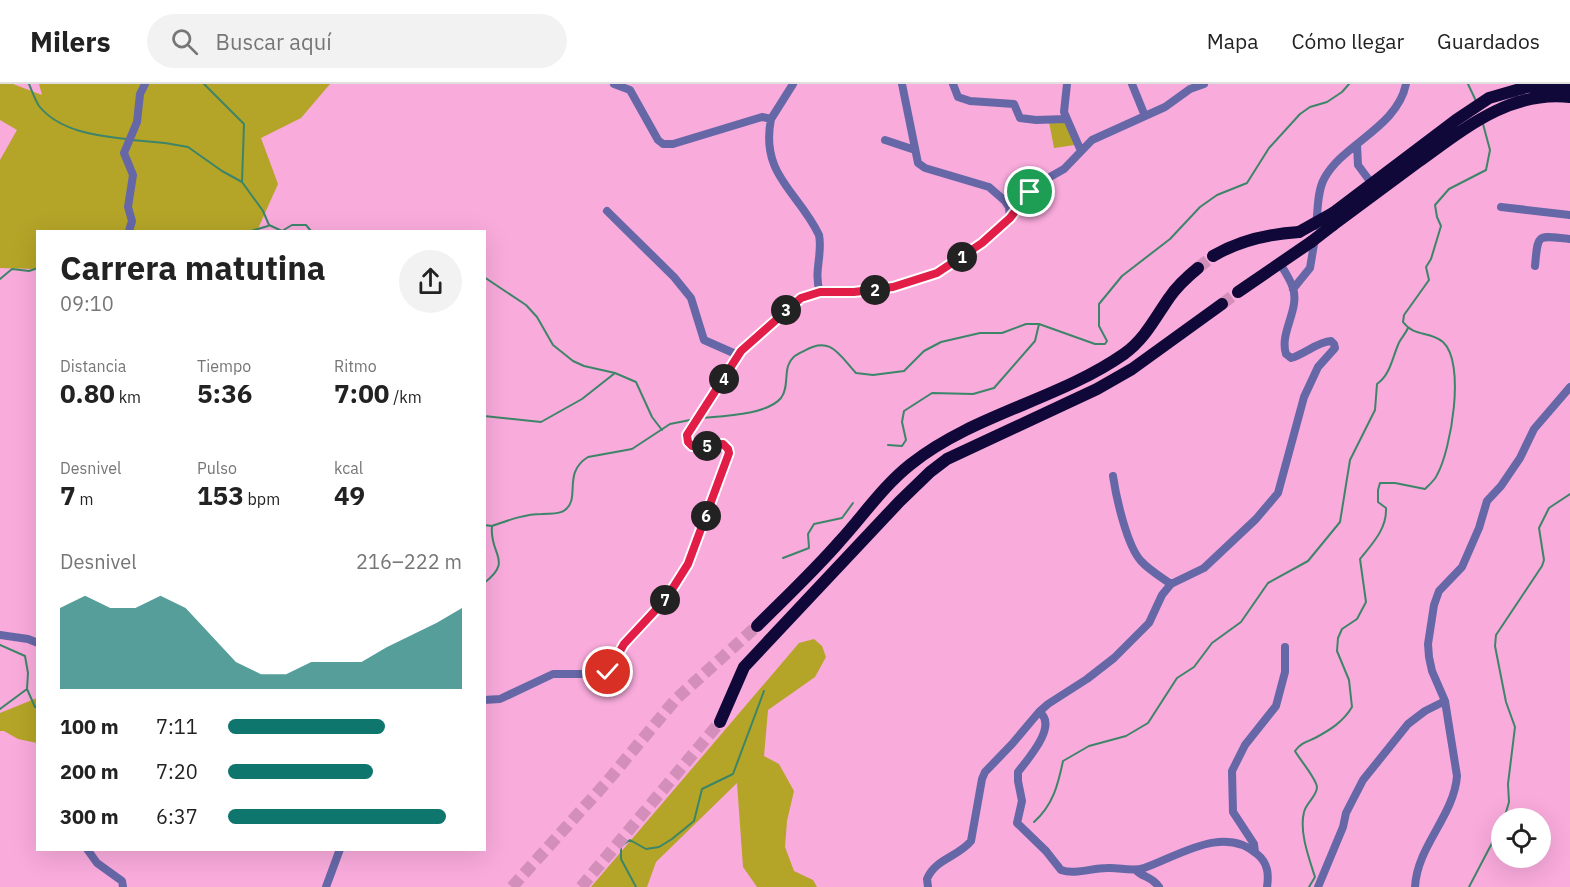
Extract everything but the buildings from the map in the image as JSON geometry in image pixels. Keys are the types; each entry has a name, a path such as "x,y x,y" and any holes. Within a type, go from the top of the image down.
{"highway":[{"path":"1214,256 1257,237 1299,232 1333,219 1441,139 1464,114 1492,104 1527,87 1570,86"},
{"path":"1492,104 1546,96 1570,97"},
{"path":"1238,292 1311,242 1371,184 1441,139"},
{"path":"757,626 839,543 908,466 955,434 1071,383 1124,354 1148,332 1171,296 1198,268"},
{"path":"720,722 744,667 930,472 947,459 1097,389 1132,369 1222,304"}],"street":[{"path":"129,230 132,221 128,207 133,175 124,153 137,122 140,94 145,84"},
{"path":"614,84 630,90 658,140 663,144 673,144 762,117 771,119"},
{"path":"793,84 771,119 768,139 772,161 780,177 819,235 821,244 817,280 820,292"},
{"path":"902,84 917,160 925,168 969,183 989,187 1005,201 1009,207 1010,218"},
{"path":"953,84 958,97 970,101 1014,105 1020,118 1066,119"},
{"path":"1067,84 1064,104 1066,119 1081,151"},
{"path":"1132,84 1144,116"},
{"path":"486,700 500,699 553,674 604,674 610,670 624,644 669,595 692,557 729,453 723,444 695,446 689,444 687,435 738,356 792,305 805,296 820,292 854,292 893,287 937,273 982,243 1010,218 1034,186 1062,171 1092,140 1165,107 1190,89 1204,84"},
{"path":"1293,289 1310,268 1322,182 1338,161 1395,108 1405,91 1406,84"},
{"path":"885,140 915,150"},
{"path":"1357,145 1358,165 1371,184"},
{"path":"1338,161 1358,165"},
{"path":"1501,207 1570,215"},
{"path":"606,211 674,277 691,298 704,340 738,356"},
{"path":"1536,266 1536,244 1541,238 1548,236 1570,239"},
{"path":"928,887 927,879 934,868 965,848 971,841 985,772 1039,712 1098,671 1149,623 1162,595 1171,584 1204,568 1256,519 1278,493 1304,397 1318,368 1335,348 1331,341 1326,341 1299,356 1292,358 1286,354 1284,348 1294,299 1293,289 1279,262"},
{"path":"1416,887 1420,865 1456,788 1445,701 1432,671 1429,657 1431,617 1438,591 1462,567 1479,528 1487,501 1501,486 1520,458 1534,429 1570,387"},
{"path":"1113,476 1117,502 1139,560 1171,584"},
{"path":"0,635 36,642"},
{"path":"1256,852 1254,844 1233,812 1232,771 1245,745 1276,706 1286,672 1285,647"},
{"path":"486,693 500,699"},
{"path":"1318,887 1343,827 1346,813 1363,780 1408,723 1445,701"},
{"path":"1039,712 1045,720 1042,740 1018,772 1017,777 1022,801 1017,818 1018,825 1046,851 1064,872 1106,868 1136,870 1181,851 1214,842 1240,845 1256,852 1268,869 1267,887"},
{"path":"88,851 97,863 122,881 123,887"},
{"path":"326,887 339,851"},
{"path":"1136,870 1154,879 1159,887"}],"shaded area":[{"path":"0,84 13,84 42,95 39,84 330,84 301,118 261,138 278,184 257,230 36,230 36,269 0,268 0,160 17,130 0,120"},
{"path":"1064,120 1075,145 1054,148 1049,122"},
{"path":"814,639 822,646 826,657 815,677 768,710 764,756 779,764 794,791 787,821 785,847 794,871 813,880 817,887 757,887 743,867 737,783 656,862 647,887 591,887 799,643"},
{"path":"36,698 36,743 18,739 0,731 0,713"}],"waterway":[{"path":"29,84 39,106 57,121 79,131 126,139"},
{"path":"204,84 244,124 242,182 263,211 269,225 280,230"},
{"path":"701,418 744,414 774,404 781,398 786,387 788,366 792,358 821,345 834,349 856,373 873,375 904,371 924,351 941,342 980,333 1002,333 1026,324 1039,324 1095,344 1105,344 1107,341 1099,326 1099,304 1122,276 1170,239 1200,207 1217,195 1247,183 1269,148 1300,114 1310,107 1327,102 1349,84"},
{"path":"1468,84 1476,101"},
{"path":"1309,887 1315,877 1305,845 1303,820 1305,809 1317,787 1295,751 1302,744 1336,725 1352,707 1349,680 1337,651 1338,638 1342,629 1357,619 1366,602 1360,559 1378,536 1386,516 1386,508 1378,502 1380,483 1395,483 1425,489 1435,479 1447,447 1455,387 1450,353 1438,338 1412,330 1403,322 1404,315 1429,280 1426,267 1431,259 1441,226 1435,205 1449,189 1486,170 1490,150 1483,124"},
{"path":"132,140 188,147 242,182"},
{"path":"284,230 292,225 306,225 310,230"},
{"path":"254,230 268,226"},
{"path":"0,279 12,269 29,271 36,269"},
{"path":"486,278 526,305 537,317 553,345 573,361 615,373 636,382 652,417 662,430"},
{"path":"888,445 902,446 906,440 902,422 904,411 932,393 973,394 994,388 1035,341 1039,324"},
{"path":"1034,822 1046,809 1054,794 1063,761 1089,746 1126,736 1148,723 1177,678 1194,667 1212,643 1241,622 1268,583 1308,561 1340,522 1350,460 1375,410 1377,384 1388,371 1399,343 1408,328"},
{"path":"486,416 541,422 582,399 615,373"},
{"path":"486,581 493,575 499,563 492,536 492,526 523,516 563,512 572,499 576,470 580,463 588,457 632,449 670,424 695,419"},
{"path":"1507,808 1515,727 1506,702 1495,646 1496,635 1542,566 1544,560 1539,528 1549,508 1570,494"},
{"path":"783,558 809,548 808,534 814,524 842,518 853,503"},
{"path":"486,525 492,526"},
{"path":"0,645 25,656 28,673 27,689"},
{"path":"0,709 27,689 36,707"},
{"path":"636,887 621,859 621,846 630,840 646,849 659,847 694,821 702,789 733,774 764,691"},
{"path":"1469,887 1491,845"}],"tunnel":[{"path":"1198,268 1213,256"},
{"path":"1222,304 1238,292"},
{"path":"512,887 605,784 676,699 757,626"},
{"path":"581,887 720,722"}],"route":[{"path":"608,672 624,644 669,595 692,557 729,453 723,444 692,446 688,442 687,435 698,422 703,410 741,351 805,296 820,292 854,292 893,287 945,269 982,243 1010,218 1030,192"}]}
